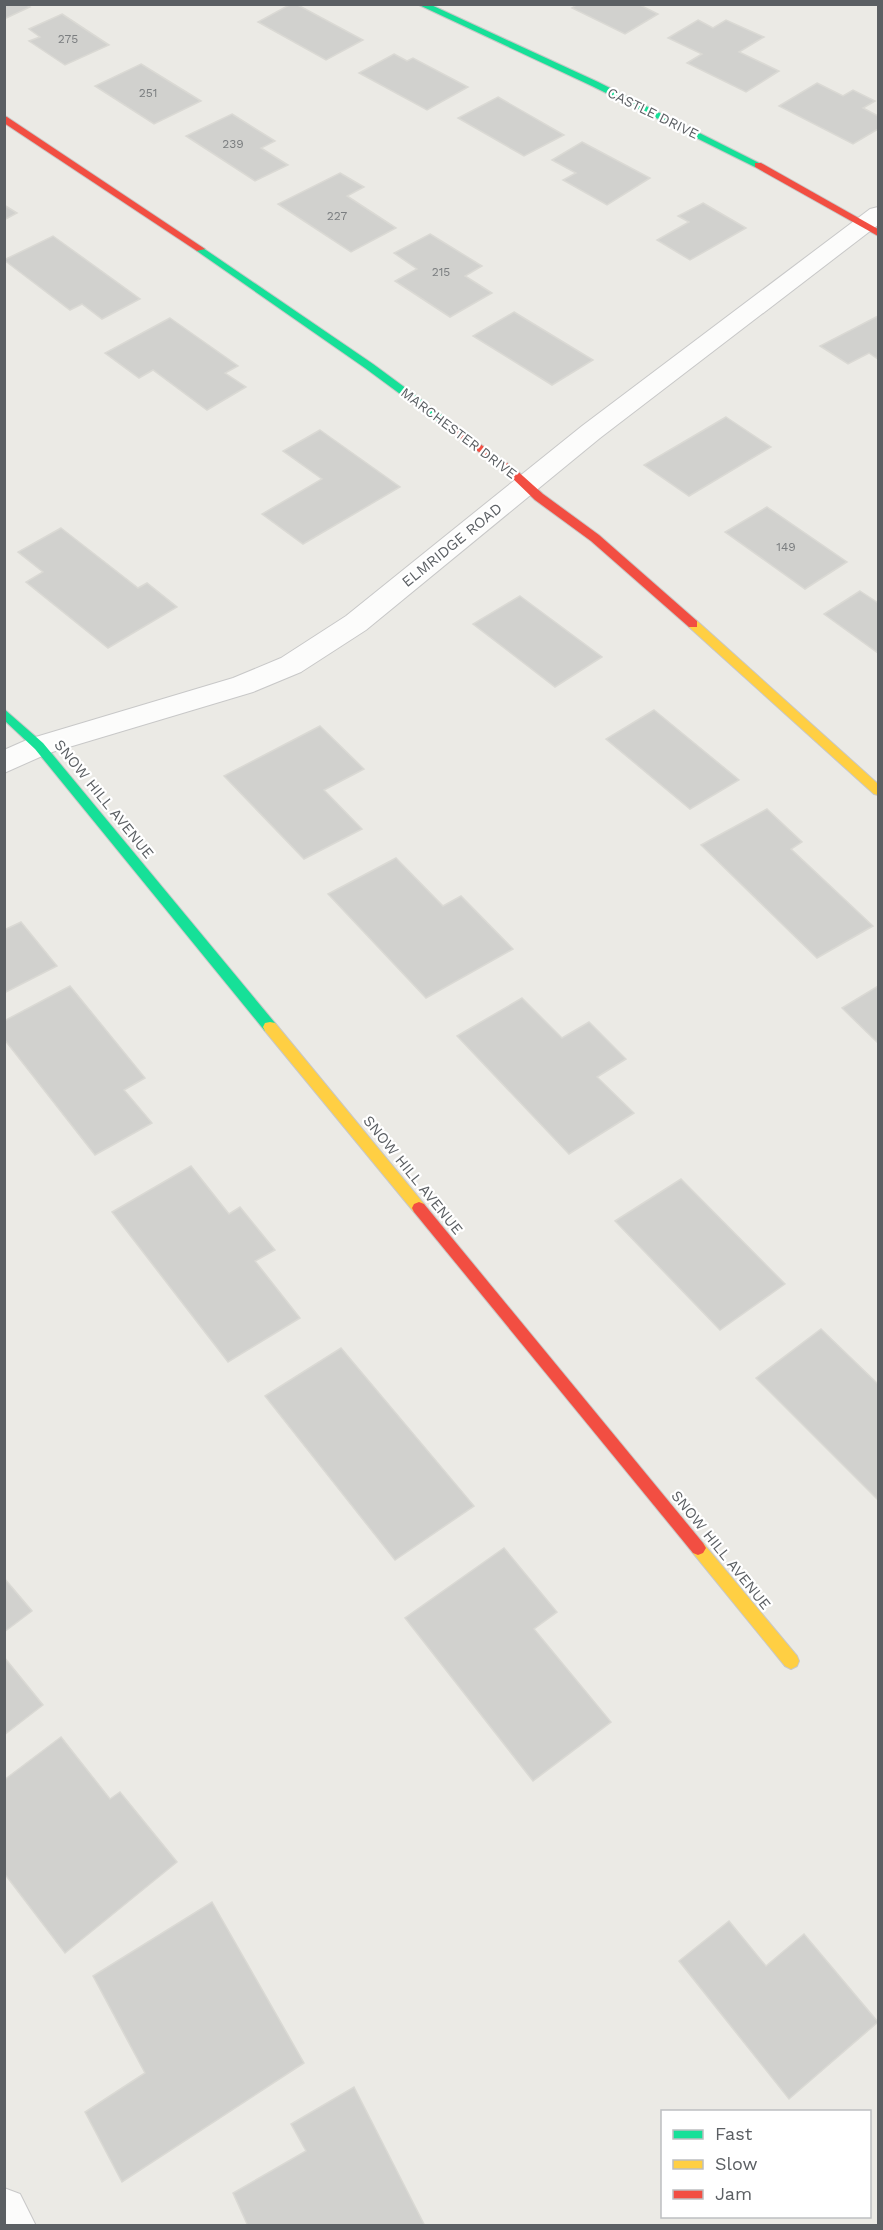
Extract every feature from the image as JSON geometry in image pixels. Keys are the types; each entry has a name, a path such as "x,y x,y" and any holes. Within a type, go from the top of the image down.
{"street":[{"name":"CASTLE DRIVE","path":"421,4 540,58 874,223"},
{"name":"MARCHESTER DRIVE","path":"4,119 226,266 331,339 510,470 595,538 710,638 879,791"},
{"name":"ELMRIDGE ROAD","path":"4,763 39,746 243,686 291,665 356,623 458,537 527,485 591,432 874,223"},
{"name":"SNOW HILL AVENUE","path":"4,712 39,746 791,1661"},
{"path":"4,2210 14,2226"}],"building":[{"path":"4,4 25,4 30,7 4,19"},
{"path":"291,4 296,4 363,40 326,60 258,22"},
{"path":"578,4 638,4 658,14 625,34 572,8"},
{"path":"62,14 109,45 65,65 29,41 40,37 29,29"},
{"path":"698,20 713,28 726,20 764,37 739,52 779,71 746,92 687,63 702,54 668,38"},
{"path":"394,54 407,61 413,58 468,87 427,110 359,73"},
{"path":"141,64 201,101 154,124 95,86"},
{"path":"817,83 843,96 853,90 875,101 863,108 878,116 878,129 853,144 779,106"},
{"path":"498,97 564,135 524,156 458,118"},
{"path":"232,114 275,141 261,148 288,165 255,181 186,136"},
{"path":"582,142 650,178 607,205 563,180 576,173 552,160"},
{"path":"340,173 364,187 347,196 396,228 351,252 278,204"},
{"path":"703,203 746,228 690,260 657,240 689,222 678,216"},
{"path":"4,205 17,213 4,220"},
{"path":"430,234 482,266 465,276 492,293 450,317 395,281 417,269 394,253"},
{"path":"53,236 140,299 102,319 82,304 70,310 4,260"},
{"path":"514,312 593,360 552,385 473,336"},
{"path":"878,316 878,359 869,353 848,364 820,346"},
{"path":"170,318 238,366 225,373 246,387 207,410 153,370 139,378 105,353"},
{"path":"726,417 771,447 689,496 644,465"},
{"path":"320,430 400,487 303,544 262,514 322,479 283,451"},
{"path":"767,507 847,562 805,589 725,532"},
{"path":"61,528 138,588 147,583 177,607 108,648 26,582 43,572 18,552"},
{"path":"860,591 878,603 878,653 824,614"},
{"path":"520,596 602,657 555,687 473,624"},
{"path":"654,710 739,780 690,809 606,739"},
{"path":"320,726 364,769 324,790 362,829 304,859 224,776"},
{"path":"767,809 802,842 791,849 873,926 817,958 701,845"},
{"path":"396,858 443,906 461,896 513,949 426,998 328,894"},
{"path":"21,922 57,966 4,993 4,930"},
{"path":"70,986 145,1078 124,1090 152,1123 95,1155 4,1039 4,1021"},
{"path":"878,986 878,1043 842,1008"},
{"path":"522,998 562,1038 589,1022 626,1059 597,1077 634,1113 569,1154 457,1036"},
{"path":"191,1166 229,1214 240,1207 275,1250 255,1261 300,1318 228,1362 112,1212"},
{"path":"681,1179 785,1284 720,1330 615,1221"},
{"path":"821,1329 878,1384 878,1500 756,1378"},
{"path":"341,1348 474,1506 395,1560 265,1396"},
{"path":"504,1548 557,1612 534,1629 611,1722 533,1781 405,1618"},
{"path":"4,1578 32,1611 4,1632"},
{"path":"4,1657 43,1705 4,1735"},
{"path":"61,1737 110,1799 120,1792 177,1862 65,1953 4,1873 4,1780"},
{"path":"212,1902 304,2063 122,2182 85,2112 145,2073 93,1976"},
{"path":"729,1921 766,1966 804,1934 878,2022 789,2099 679,1961"},
{"path":"354,2087 425,2226 248,2226 233,2193 306,2151 291,2124"}],"traffic: fast":[{"path":"421,4 595,84 758,165"},
{"path":"200,249 369,366 449,425"},
{"path":"4,713 39,746 270,1027"}],"traffic: slow":[{"path":"693,624 878,791"},
{"path":"270,1027 419,1208"},
{"path":"698,1548 791,1661"}],"traffic: jam":[{"path":"4,119 200,249"},
{"path":"758,165 878,233"},
{"path":"449,425 510,470 539,497 595,538 693,624"},
{"path":"419,1208 698,1548"}]}
